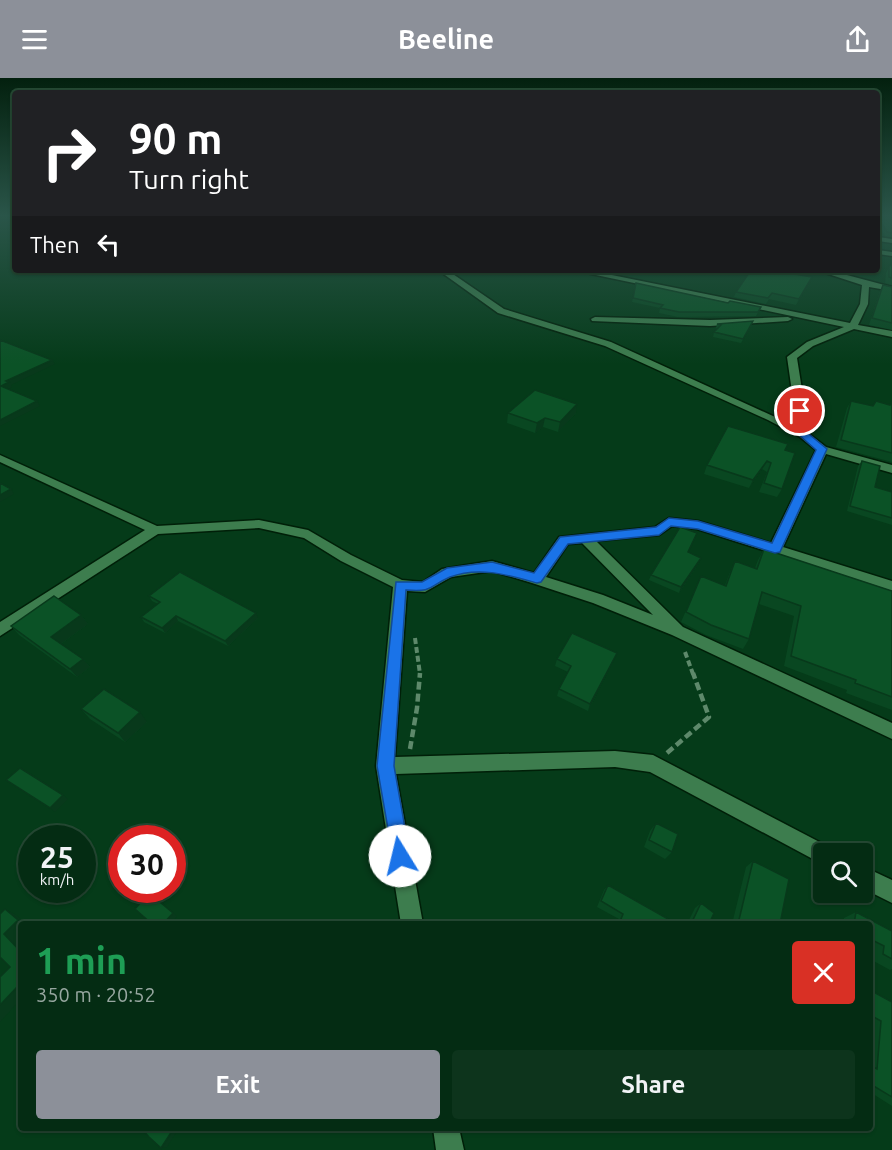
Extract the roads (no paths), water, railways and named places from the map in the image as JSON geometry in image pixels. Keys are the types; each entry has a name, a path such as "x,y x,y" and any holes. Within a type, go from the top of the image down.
{"street":[{"path":"446,273 501,311 608,344 705,386 804,435 822,449 892,469"},
{"path":"591,273 892,334"},
{"path":"830,273 892,289"},
{"path":"804,435 792,357 810,344 853,326 864,304 866,284"},
{"path":"595,319 710,323 787,319 797,315"},
{"path":"775,549 822,449"},
{"path":"0,458 155,530 259,524 308,534 346,558 400,585 424,587 447,573 492,566 537,579 598,599 678,632 892,731"},
{"path":"537,579 564,540 659,531 669,522 698,525 892,586"},
{"path":"0,630 155,530"},
{"path":"586,539 678,632"},
{"path":"400,585 385,766 411,921"},
{"path":"385,766 615,759 653,765 813,849"},
{"path":"873,882 892,892"},
{"path":"447,1131 450,1150"}]}
